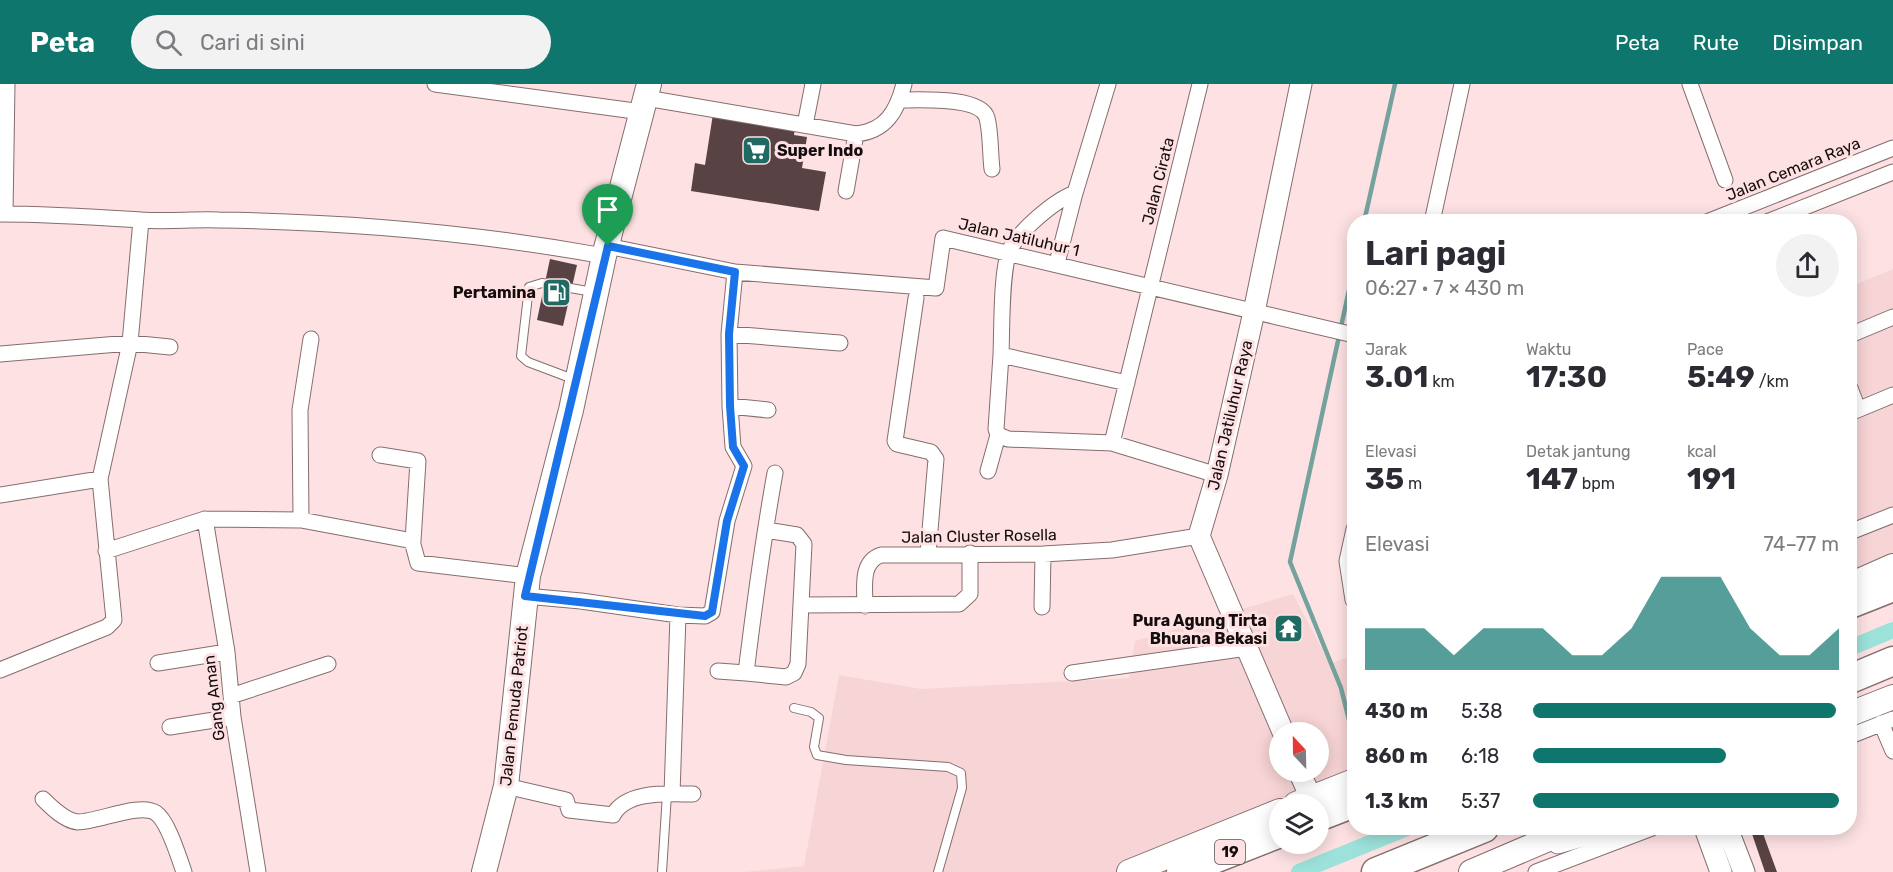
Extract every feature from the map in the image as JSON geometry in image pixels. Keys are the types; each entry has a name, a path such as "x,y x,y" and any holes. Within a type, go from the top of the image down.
{"highway":[{"path":"1857,601 1893,587"},
{"path":"1857,676 1893,661"},
{"path":"1329,804 1347,803"},
{"path":"1377,872 1467,835"},
{"name":"19","path":"1181,872 1269,837"}],"main road":[{"name":"Jalan Pemuda Patriot","path":"484,872 506,786 527,586 578,381 606,251 646,98"},
{"path":"1857,582 1893,567"},
{"path":"1857,711 1893,697"},
{"path":"1329,795 1347,785"},
{"path":"1129,872 1269,815"},
{"path":"1471,872 1558,835"}],"street":[{"path":"2,214 7,84"},
{"path":"435,84 646,98 856,134 878,129 896,108 904,84"},
{"path":"805,125 813,84"},
{"path":"1058,263 1074,193 1108,84"},
{"name":"Jalan Cirata","path":"1112,443 1200,84"},
{"name":"Jalan Jatiluhur Raya","path":"1199,536 1217,475 1254,312 1301,84"},
{"path":"1434,214 1462,84"},
{"path":"1690,84 1725,180"},
{"path":"899,100 966,103 981,109 987,118 992,169"},
{"path":"846,191 856,134"},
{"name":"Jalan Cemara Raya","path":"1744,214 1893,148"},
{"path":"1787,214 1893,172"},
{"path":"988,471 998,435 996,429 1003,304 1009,253 1028,228 1054,205 1074,193"},
{"name":"Jalan Jatiluhur 1","path":"2,214 85,215 141,220 218,220 381,227 606,251 735,272 936,288 943,238 1058,263 1347,333"},
{"path":"0,670 40,656 113,623 115,617 106,551 100,479 130,343 141,220"},
{"path":"380,455 418,461 412,541 418,563 527,586 581,601 678,615 705,616 712,612 727,521 744,466 733,447 730,406 729,334 735,272"},
{"path":"916,298 895,441 897,444 931,452 936,459 928,554"},
{"path":"1857,332 1893,317"},
{"path":"729,334 840,343"},
{"path":"301,520 300,410 311,339"},
{"path":"0,354 130,343 170,347"},
{"path":"1001,355 1127,383"},
{"path":"1857,410 1893,395"},
{"path":"730,406 768,410"},
{"path":"998,435 1008,439 1112,443 1217,475"},
{"path":"746,673 775,473"},
{"path":"0,495 100,479"},
{"path":"1857,529 1893,515"},
{"path":"106,551 205,519 301,520 412,541"},
{"name":"Gang Aman","path":"205,519 227,652 233,717 258,872"},
{"path":"718,671 786,677 794,673 800,646 803,540 797,535 766,530"},
{"path":"1199,536 1279,722"},
{"name":"Jalan Cluster Rosella","path":"865,606 866,572 872,559 881,555 1043,554 1136,547 1199,536"},
{"path":"802,605 865,606 964,602 971,590 970,553"},
{"path":"1042,607 1043,554"},
{"path":"669,794 678,615"},
{"path":"1071,673 1247,648"},
{"path":"159,663 227,652"},
{"path":"231,696 328,664"},
{"path":"170,727 233,717"},
{"path":"1857,733 1887,721 1893,751"},
{"path":"506,786 566,800 569,810 613,815 622,804 644,795 693,794"},
{"path":"43,799 76,822 143,809 156,812 164,822 184,872"},
{"path":"1543,862 1595,835"},
{"path":"1502,859 1543,862 1630,835"},
{"path":"1708,835 1721,872"},
{"path":"1730,835 1744,872"}],"lane":[{"path":"578,381 528,362 521,356 530,287 542,283 596,293"},
{"path":"794,708 811,712 819,718 814,747 817,755 846,760 948,768 961,773 962,788 938,872"},
{"path":"662,872 669,794"}],"shaded area":[{"path":"1893,269 1893,566 1857,582 1857,284"},
{"path":"1293,594 1330,664 1347,658 1347,784 1322,794 1269,794 1269,815 1129,872 745,872 804,866 839,675 921,689 1129,678 1135,641"}],"building":[{"name":"Super Indo","path":"713,114 795,127 794,135 807,137 802,168 826,172 819,211 691,191 695,163 705,165"},
{"name":"Pertamina","path":"550,259 577,265 563,326 537,320"},
{"path":"1752,835 1764,835 1777,872 1765,872"}],"waterway":[{"path":"1366,214 1395,84"},
{"path":"1347,299 1290,562 1341,688 1347,712"},
{"path":"1857,645 1893,630"},
{"path":"1299,872 1390,835"}],"place":[{"name":"Super Indo","path":"756,150"},
{"name":"Pertamina","path":"557,292"},
{"name":"Pura Agung Tirta Bhuana Bekasi","path":"1288,629"}],"route":[{"path":"608,246 735,272 729,334 730,406 733,447 744,461 744,466 727,521 712,612 705,616 678,615 581,601 525,596 542,519 578,381 608,246"}]}
